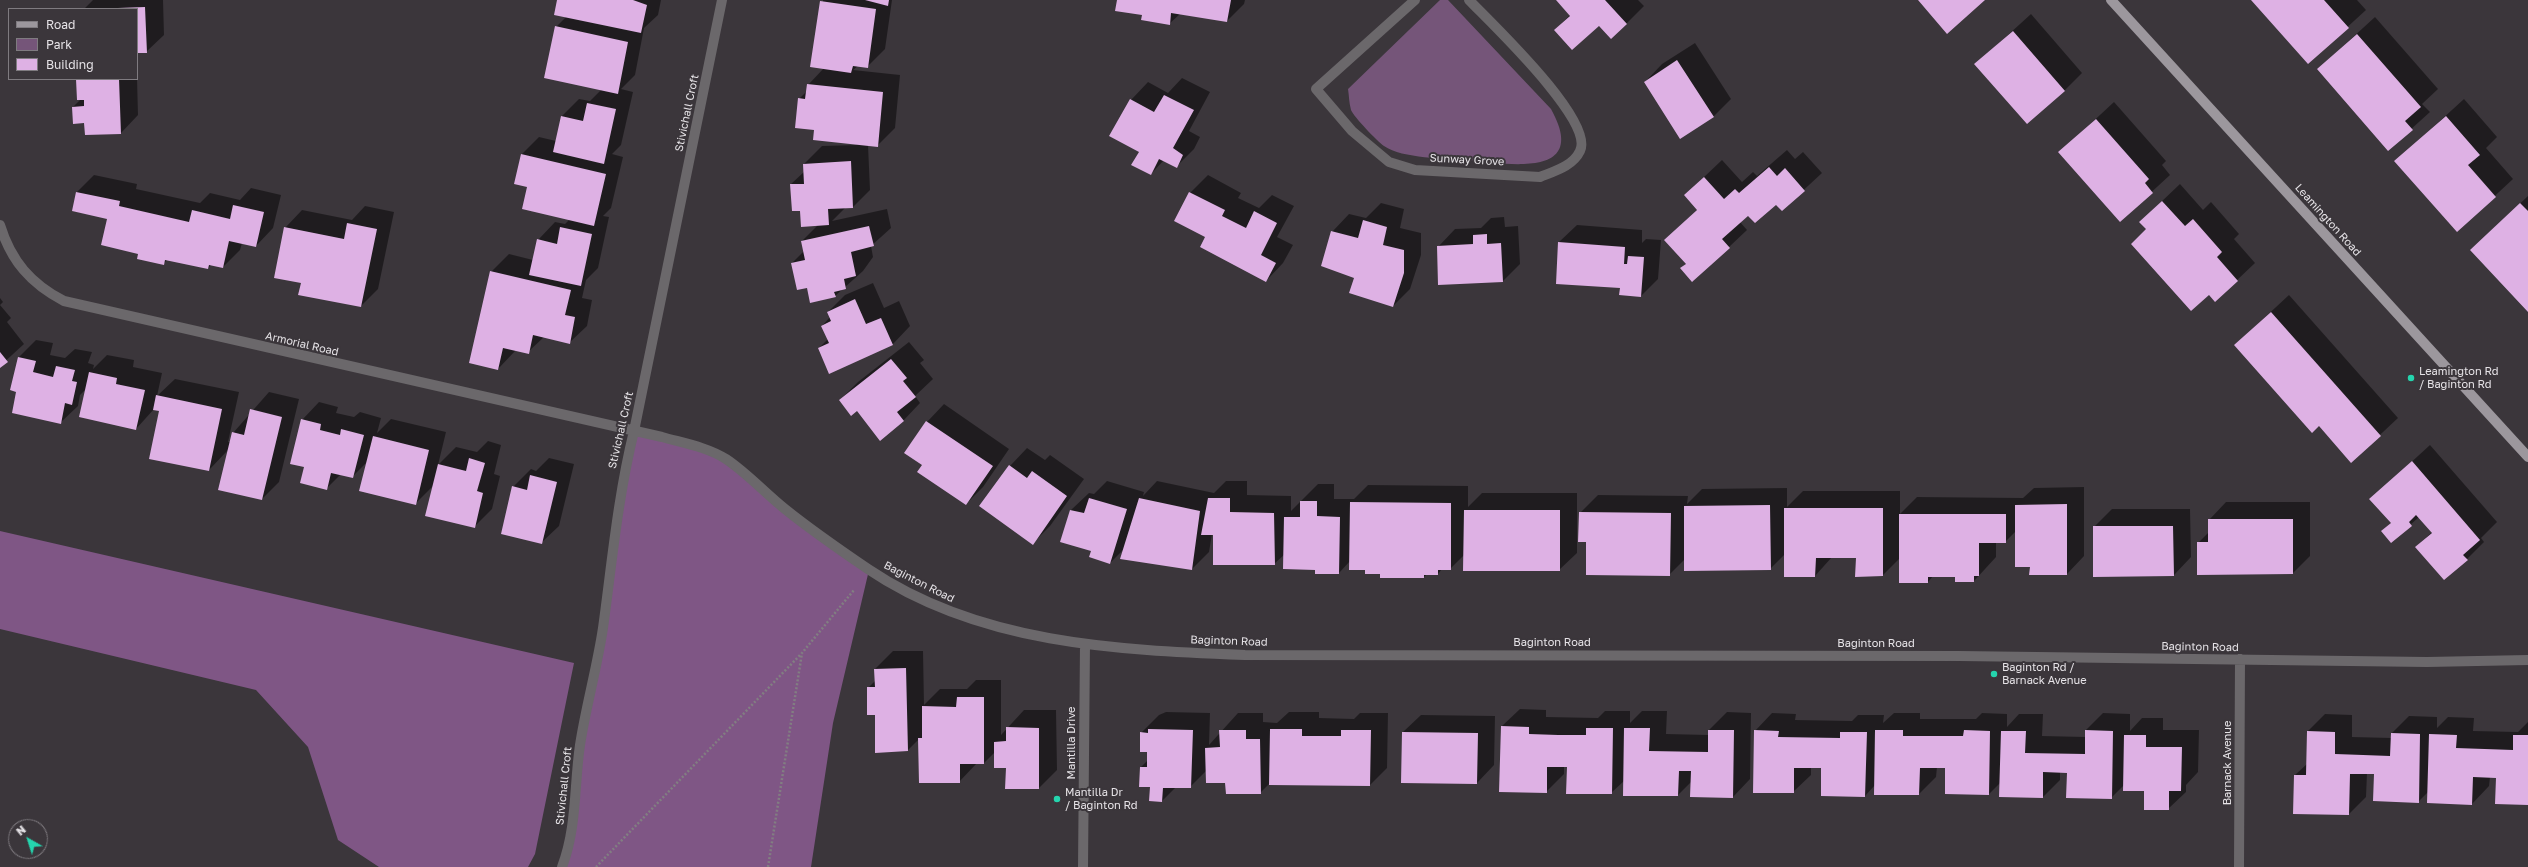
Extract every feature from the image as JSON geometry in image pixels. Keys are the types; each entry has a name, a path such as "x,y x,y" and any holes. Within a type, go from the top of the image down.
{"main road":[{"name":"Leamington Road","path":"2111,0 2528,457"}],"street":[{"name":"Stivichall Croft","path":"562,867 574,823 577,770 581,741 600,648 618,507 722,0"},
{"name":"Sunway Grove","path":"1415,0 1316,89 1352,131 1389,162 1415,170 1540,176 1558,170 1573,161 1581,150 1581,137 1573,119 1553,90 1469,0"},
{"name":"Armorial Road","path":"0,225 6,243 16,262 45,291 64,301 634,431"},
{"name":"Baginton Road","path":"634,431 690,445 725,458 785,509 869,570 910,594 961,616 1012,631 1085,644 1162,651 1245,655 2240,659 2427,662 2528,660"},
{"name":"Mantilla Drive","path":"1083,867 1085,644"},
{"name":"Barnack Avenue","path":"2239,867 2240,659"}],"path":[{"path":"596,867 802,653 869,570"},
{"path":"768,867 802,653"}],"green space":[{"path":"1440,0 1448,0 1551,109 1560,131 1560,147 1552,157 1539,162 1503,164 1413,156 1392,150 1381,144 1353,113 1350,107 1348,89"}],"shaded area":[{"path":"634,431 710,452 869,570 833,723 811,867 562,867"},
{"path":"0,531 574,663 535,854 528,867 379,867 338,840 308,747 256,690 0,629"}],"building":[{"path":"557,0 633,0 647,5 641,33 554,15"},
{"path":"865,0 889,0 888,6"},
{"path":"1117,0 1231,0 1227,22 1171,13 1170,25 1141,20 1142,15 1115,11"},
{"path":"1556,0 1605,0 1627,24 1611,39 1599,26 1572,50 1554,30 1570,16"},
{"path":"1918,0 1985,0 1947,34"},
{"path":"2251,0 2324,0 2349,28 2308,64"},
{"path":"820,1 876,9 868,68 853,66 851,73 810,67"},
{"path":"145,7 147,53 138,53 138,8 118,8"},
{"path":"555,26 628,42 618,94 544,78"},
{"path":"2013,31 2065,91 2027,124 1974,64"},
{"path":"2357,34 2421,107 2405,121 2413,130 2388,151 2317,69"},
{"path":"1677,60 1714,117 1680,139 1644,82"},
{"path":"76,80 119,80 121,134 85,135 84,123 73,124 72,107 84,106 84,100 77,100"},
{"path":"807,84 883,92 878,147 813,140 814,130 795,128 798,98 805,99"},
{"path":"1164,95 1194,110 1173,148 1183,155 1177,168 1159,159 1151,175 1131,165 1139,152 1109,136 1130,99 1154,112"},
{"path":"587,103 616,109 604,164 553,152 561,116 583,121"},
{"path":"2446,116 2480,155 2468,165 2496,197 2457,232 2394,161"},
{"path":"2096,119 2149,179 2145,183 2153,193 2120,222 2058,152"},
{"path":"521,154 606,174 594,226 522,209 527,187 514,184"},
{"path":"851,161 853,208 828,209 829,225 801,227 800,211 792,211 790,184 804,184 803,164"},
{"path":"1769,167 1777,176 1785,168 1805,191 1782,211 1776,205 1755,223 1748,216 1722,239 1730,248 1692,282 1680,268 1686,264 1664,240 1697,210 1684,195 1704,177 1724,199 1735,189 1739,193"},
{"path":"76,192 120,201 119,206 189,222 192,210 230,219 233,205 264,212 256,247 229,241 223,268 209,265 208,269 165,260 164,265 137,259 138,254 101,245 107,219 72,211"},
{"path":"1189,192 1225,210 1222,216 1246,228 1254,211 1277,223 1261,255 1276,263 1266,282 1200,247 1205,237 1174,221"},
{"path":"2162,201 2185,226 2193,219 2222,252 2217,257 2238,281 2215,302 2209,295 2191,311 2131,244 2146,229 2139,222"},
{"path":"2520,203 2528,211 2528,312 2470,250"},
{"path":"1363,220 1387,227 1383,245 1404,250 1404,273 1393,307 1349,293 1354,278 1321,266 1331,231 1358,238"},
{"path":"347,223 377,229 361,307 298,295 301,283 274,278 284,227 344,239"},
{"path":"869,226 874,246 851,252 856,276 844,279 846,289 834,292 836,297 810,303 807,288 797,290 791,263 805,260 801,241"},
{"path":"560,227 592,234 581,286 529,275 537,239 557,244"},
{"path":"1487,234 1487,244 1501,243 1503,282 1438,285 1437,246 1473,244 1473,235"},
{"path":"1558,242 1625,247 1624,264 1627,264 1628,256 1644,257 1641,297 1619,295 1620,288 1556,284"},
{"path":"490,271 571,290 565,315 575,317 570,344 533,335 529,354 503,348 498,370 469,363"},
{"path":"855,299 866,324 881,318 893,345 829,374 818,348 829,343 821,326 831,321 827,312"},
{"path":"2271,312 2381,436 2351,463 2319,426 2312,433 2234,345"},
{"path":"0,352 8,362 0,368"},
{"path":"18,357 36,361 33,372 53,377 56,366 75,370 72,381 77,382 72,405 65,403 61,424 12,413 16,392 10,390"},
{"path":"891,359 907,378 903,381 916,397 897,412 904,421 880,441 857,411 851,416 839,400"},
{"path":"89,372 117,378 116,384 145,390 136,430 79,417"},
{"path":"156,395 222,409 209,471 149,459 159,411 153,410"},
{"path":"250,409 282,417 262,500 218,490 232,432 244,435"},
{"path":"301,419 321,424 320,430 340,435 341,429 364,435 353,478 331,473 327,490 300,483 304,467 290,464"},
{"path":"926,421 993,466 966,505 917,472 922,465 904,453"},
{"path":"373,436 429,450 416,505 359,491"},
{"path":"469,458 485,463 477,491 483,493 475,528 425,516 438,464 466,471"},
{"path":"2412,461 2480,540 2463,555 2468,560 2444,580 2415,547 2432,533 2416,515 2409,522 2412,526 2391,543 2381,531 2391,523 2369,499"},
{"path":"1009,465 1027,478 1032,471 1067,496 1033,545 979,506"},
{"path":"530,475 557,482 542,544 501,534 512,486 527,490"},
{"path":"1089,498 1127,509 1110,564 1089,557 1091,551 1060,542 1070,510 1084,513"},
{"path":"1139,498 1200,511 1192,570 1120,559"},
{"path":"1208,498 1230,498 1230,512 1274,513 1275,565 1213,565 1213,535 1201,535"},
{"path":"1300,501 1317,501 1317,516 1340,517 1339,574 1315,574 1315,570 1283,569 1284,517 1300,517"},
{"path":"1350,502 1451,503 1451,570 1438,570 1438,575 1424,575 1424,578 1380,578 1380,574 1365,574 1365,570 1349,570"},
{"path":"2067,504 2067,575 2029,575 2030,567 2015,567 2015,505"},
{"path":"1770,505 1771,570 1684,571 1684,506"},
{"path":"1784,508 1883,508 1883,576 1855,577 1856,558 1816,558 1815,577 1784,577"},
{"path":"1464,510 1560,510 1560,571 1463,571"},
{"path":"1579,512 1671,513 1670,576 1586,575 1586,542 1578,542"},
{"path":"1899,514 2006,514 2006,543 1979,543 1979,576 1974,576 1974,582 1955,582 1955,577 1928,577 1928,583 1899,583"},
{"path":"2208,519 2293,519 2293,574 2197,575 2197,542 2208,542"},
{"path":"2093,526 2173,526 2174,576 2093,577"},
{"path":"906,668 908,751 875,753 875,715 867,715 867,687 875,687 874,669"},
{"path":"957,697 984,697 984,764 960,764 960,783 919,783 918,738 922,738 922,706 956,707"},
{"path":"1501,726 1529,727 1529,734 1558,735 1586,735 1586,728 1613,728 1612,794 1566,794 1567,767 1547,767 1547,793 1499,792"},
{"path":"1006,727 1039,728 1039,789 1005,789 1006,768 994,768 994,742 1006,741"},
{"path":"1624,728 1650,728 1649,751 1708,752 1708,730 1734,730 1733,798 1690,797 1691,771 1679,771 1678,796 1623,796"},
{"path":"1148,729 1193,730 1191,788 1163,788 1162,802 1149,801 1150,787 1139,787 1140,767 1147,767 1147,752 1140,752 1140,732 1148,733"},
{"path":"1270,729 1302,729 1302,736 1341,736 1341,730 1371,730 1370,786 1269,785"},
{"path":"1219,730 1246,730 1246,739 1260,739 1261,794 1226,794 1225,783 1206,783 1205,748 1220,747"},
{"path":"1754,730 1779,731 1778,737 1840,738 1840,732 1867,732 1865,797 1821,796 1821,768 1794,768 1794,793 1753,793"},
{"path":"1875,730 1903,730 1903,736 1963,736 1964,730 1990,731 1989,795 1945,794 1945,768 1920,768 1919,795 1874,795"},
{"path":"2085,730 2113,731 2112,799 2066,798 2067,773 2043,772 2043,798 1999,797 2001,731 2026,731 2025,753 2085,754"},
{"path":"2307,731 2335,732 2335,754 2390,756 2391,733 2420,734 2419,803 2373,801 2374,774 2350,774 2349,815 2293,814 2294,775 2306,775"},
{"path":"1402,732 1478,733 1477,784 1401,783"},
{"path":"2429,734 2457,735 2456,748 2513,750 2513,735 2528,735 2528,805 2495,804 2496,778 2473,777 2472,805 2427,803"},
{"path":"2124,735 2146,735 2146,747 2182,747 2181,791 2169,791 2169,810 2144,810 2144,791 2123,791"}],"place":[{"name":"Leamington Rd / Baginton Rd","path":"2411,378"},
{"name":"Baginton Rd / Barnack Avenue","path":"1994,674"},
{"name":"Mantilla Dr / Baginton Rd","path":"1057,799"}]}
